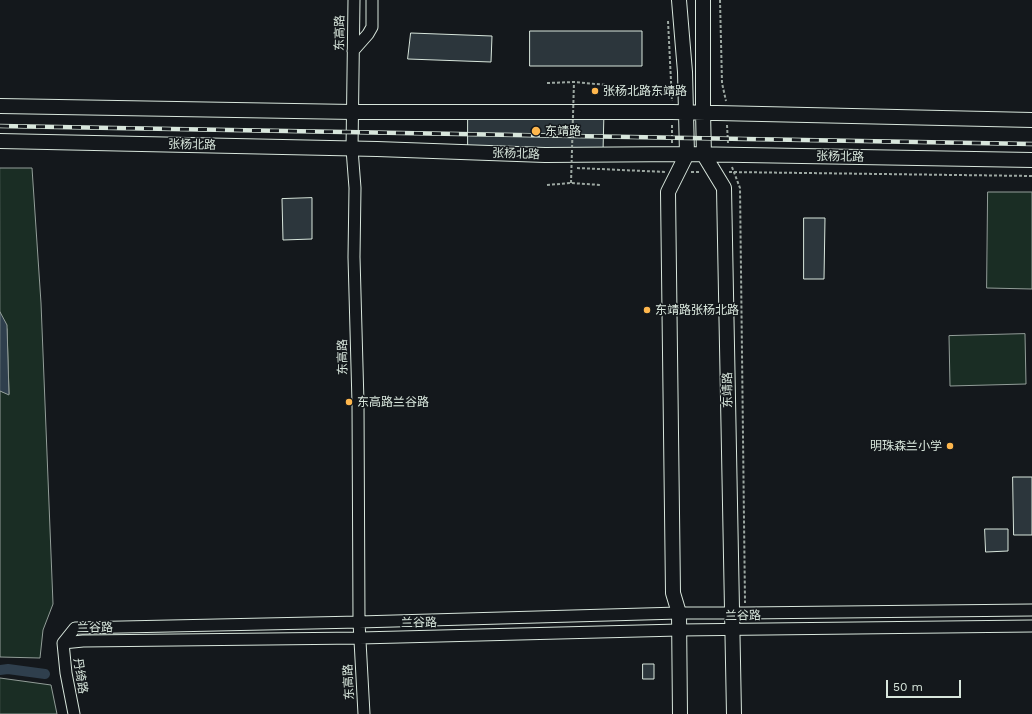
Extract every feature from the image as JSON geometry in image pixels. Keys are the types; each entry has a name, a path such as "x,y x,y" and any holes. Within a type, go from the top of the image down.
{"main road":[{"path":"679,0 685,72"},
{"path":"680,714 679,613 673,593 668,192 687,154 684,0"},
{"name":"东靖路","path":"703,0 704,155 724,188 734,714"},
{"path":"1,106 353,112 703,112 1032,120"},
{"name":"张杨北路","path":"0,141 545,155 687,154 1032,160"}],"street":[{"name":"东高路","path":"354,0 352,149 355,188 354,257 358,403 359,622 364,714"},
{"path":"353,51 368,34 372,27 372,0"},
{"name":"兰谷路","path":"63,643 75,628 679,613 732,614 1032,610"},
{"name":"兰谷路","path":"63,643 83,641 360,638 733,629 1032,626"},
{"name":"丹绮路","path":"63,643 66,673 74,714"}],"path":[{"path":"571,184 574,82"},
{"path":"547,84 574,82 607,85"},
{"path":"547,185 601,185"}],"green space":[{"path":"0,168 32,168 41,303 53,604 43,630 40,658 0,657 0,391 9,394 7,329 0,315"},
{"path":"988,192 1032,192 1032,289 987,288"},
{"path":"1025,334 1026,384 950,386 949,336"},
{"path":"0,678 51,685 57,714 0,714"}],"water":[{"path":"0,312 7,325 9,395 0,391"}],"building":[{"path":"530,31 642,31 642,66 530,66"},
{"path":"411,33 492,36 491,62 408,59"},
{"name":"东靖路","path":"468,109 604,111 603,152 468,150"},
{"path":"312,198 312,239 283,240 282,199"},
{"path":"804,218 825,218 824,279 804,279"},
{"path":"1013,477 1032,477 1032,535 1014,535"},
{"path":"985,529 1008,529 1008,551 986,552"},
{"path":"643,664 654,664 654,679 643,679"}],"waterway":[{"path":"0,670 8,669 45,674"}],"railway":[{"path":"0,126 1032,144"}],"place":[{"name":"张杨北路东靖路","path":"595,91"},
{"name":"东靖路","path":"536,131"},
{"name":"东靖路张杨北路","path":"647,310"},
{"name":"东高路兰谷路","path":"349,402"},
{"name":"明珠森兰小学","path":"950,446"}]}
